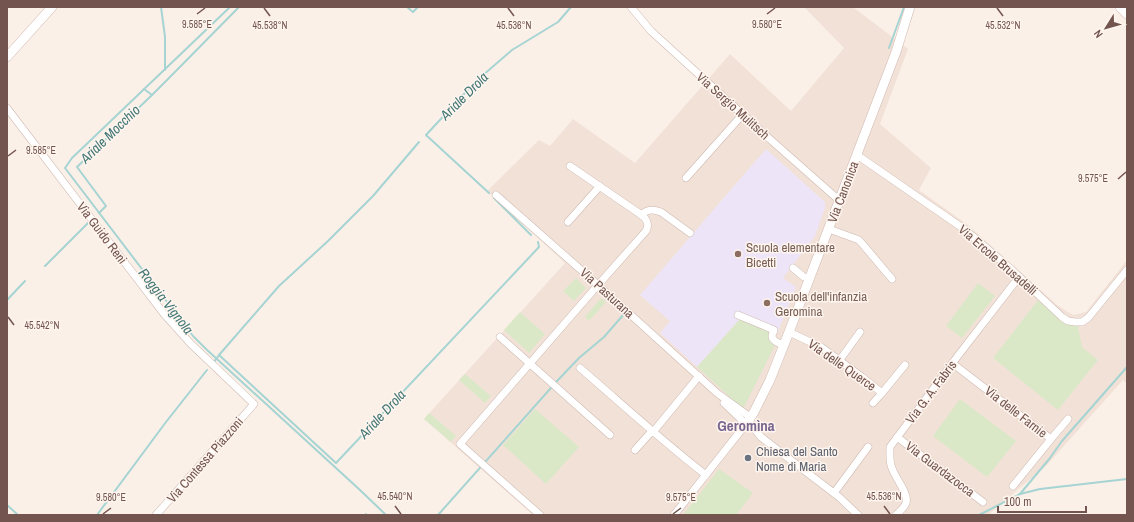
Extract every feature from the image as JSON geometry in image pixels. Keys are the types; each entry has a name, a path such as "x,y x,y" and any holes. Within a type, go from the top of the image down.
{"street":[{"path":"7,57 52,7"},
{"name":"Via Sergio Mulitsch","path":"631,7 651,31 840,200"},
{"name":"Via Canonica","path":"674,515 754,412 770,380 896,52 910,7"},
{"path":"1120,7 1127,14"},
{"name":"Via Guido Reni","path":"7,108 164,314 191,344 254,404"},
{"path":"686,178 743,114"},
{"name":"Via Ercole Brusadelli","path":"857,155 896,181 986,247 1068,321 1082,322 1088,318 1127,270"},
{"path":"540,515 460,444 646,231 648,224 647,220 570,166"},
{"path":"568,222 600,186"},
{"name":"Via Pasturana","path":"496,195 717,392 761,437 834,493 858,515"},
{"path":"641,215 647,210 656,210 690,233"},
{"path":"829,229 859,240 892,280"},
{"path":"793,268 804,277 810,279"},
{"name":"Via G. A. Fabris","path":"896,515 904,507 906,498 905,492 891,466 890,447 952,363 1019,277"},
{"path":"738,315 774,330 772,338 776,342 784,345"},
{"name":"Via delle Querce","path":"789,332 821,347 882,393 873,404"},
{"path":"839,361 860,332"},
{"path":"500,337 610,435"},
{"name":"Via delle Farnie","path":"952,363 1052,439 1013,486"},
{"path":"882,393 906,365"},
{"path":"580,368 652,431 706,475"},
{"path":"635,450 699,376"},
{"name":"Via Contessa Piazzoni","path":"156,515 254,404"},
{"path":"1052,439 1068,419"},
{"name":"Via Guardazocca","path":"897,437 983,502"},
{"path":"834,493 868,448"}],"shaded area":[{"path":"804,7 853,7 908,49 880,124 931,168 919,190 968,225 1057,305 1073,315 1086,312 1127,260 1127,384 1123,380 1046,466 988,515 533,515 424,419 565,263 487,191 539,140 550,146 573,119 635,163 730,54 791,111 844,48"},
{"name":"Scuola elementare Bicetti","path":"766,149 825,202 825,208 815,236 783,278 796,287 777,334 740,319 697,367 660,333 670,321 640,295"}],"green space":[{"path":"576,278 586,288 574,301 563,291"},
{"path":"978,283 995,296 962,338 946,326"},
{"path":"601,298 606,302 589,321 585,317"},
{"path":"1038,300 1065,324 1078,326 1082,347 1098,360 1058,410 993,358"},
{"path":"520,312 545,334 529,353 504,330"},
{"path":"740,319 771,332 775,345 743,409 697,367"},
{"path":"465,374 491,396 485,403 459,380"},
{"path":"960,399 1016,441 987,477 933,436"},
{"path":"535,409 579,447 546,484 503,445"},
{"path":"429,413 456,436 451,442 424,419"},
{"path":"719,469 753,493 736,515 683,515"}],"waterway":[{"path":"161,7 165,37 165,70"},
{"name":"Roggia Vignola","path":"230,7 72,158 65,168 193,336 386,515"},
{"path":"144,89 152,95 239,7"},
{"path":"407,7 413,12 418,7"},
{"name":"Ariale Drola","path":"489,193 426,135 475,82 512,50 558,22 571,7"},
{"path":"889,48 904,7"},
{"name":"Ariale Mocchio","path":"99,213 106,206 77,167 152,95"},
{"path":"219,355 279,286 328,241 373,196 419,142"},
{"name":"Ariale Drola","path":"494,198 531,235"},
{"name":"Ariale Mocchio","path":"45,266 88,223"},
{"name":"Ariale Drola","path":"214,362 219,355 336,463 539,247 538,242"},
{"name":"Ariale Mocchio","path":"7,300 25,281"},
{"path":"438,515 558,380 579,358 604,337 624,314"},
{"path":"1020,494 1062,441 1127,367"},
{"name":"Ariale Drola","path":"97,515 166,422 207,370"},
{"path":"979,515 1020,494 1040,489 1127,479"},
{"name":"Ariale Drola","path":"7,505 18,515"}],"place":[{"name":"Scuola elementare Bicetti","path":"738,254"},
{"name":"Scuola dell'infanzia Geromina","path":"767,303"},
{"name":"Chiesa del Santo Nome di Maria","path":"748,458"}],"district":[{"name":"Geromìna","path":"746,425"}]}
